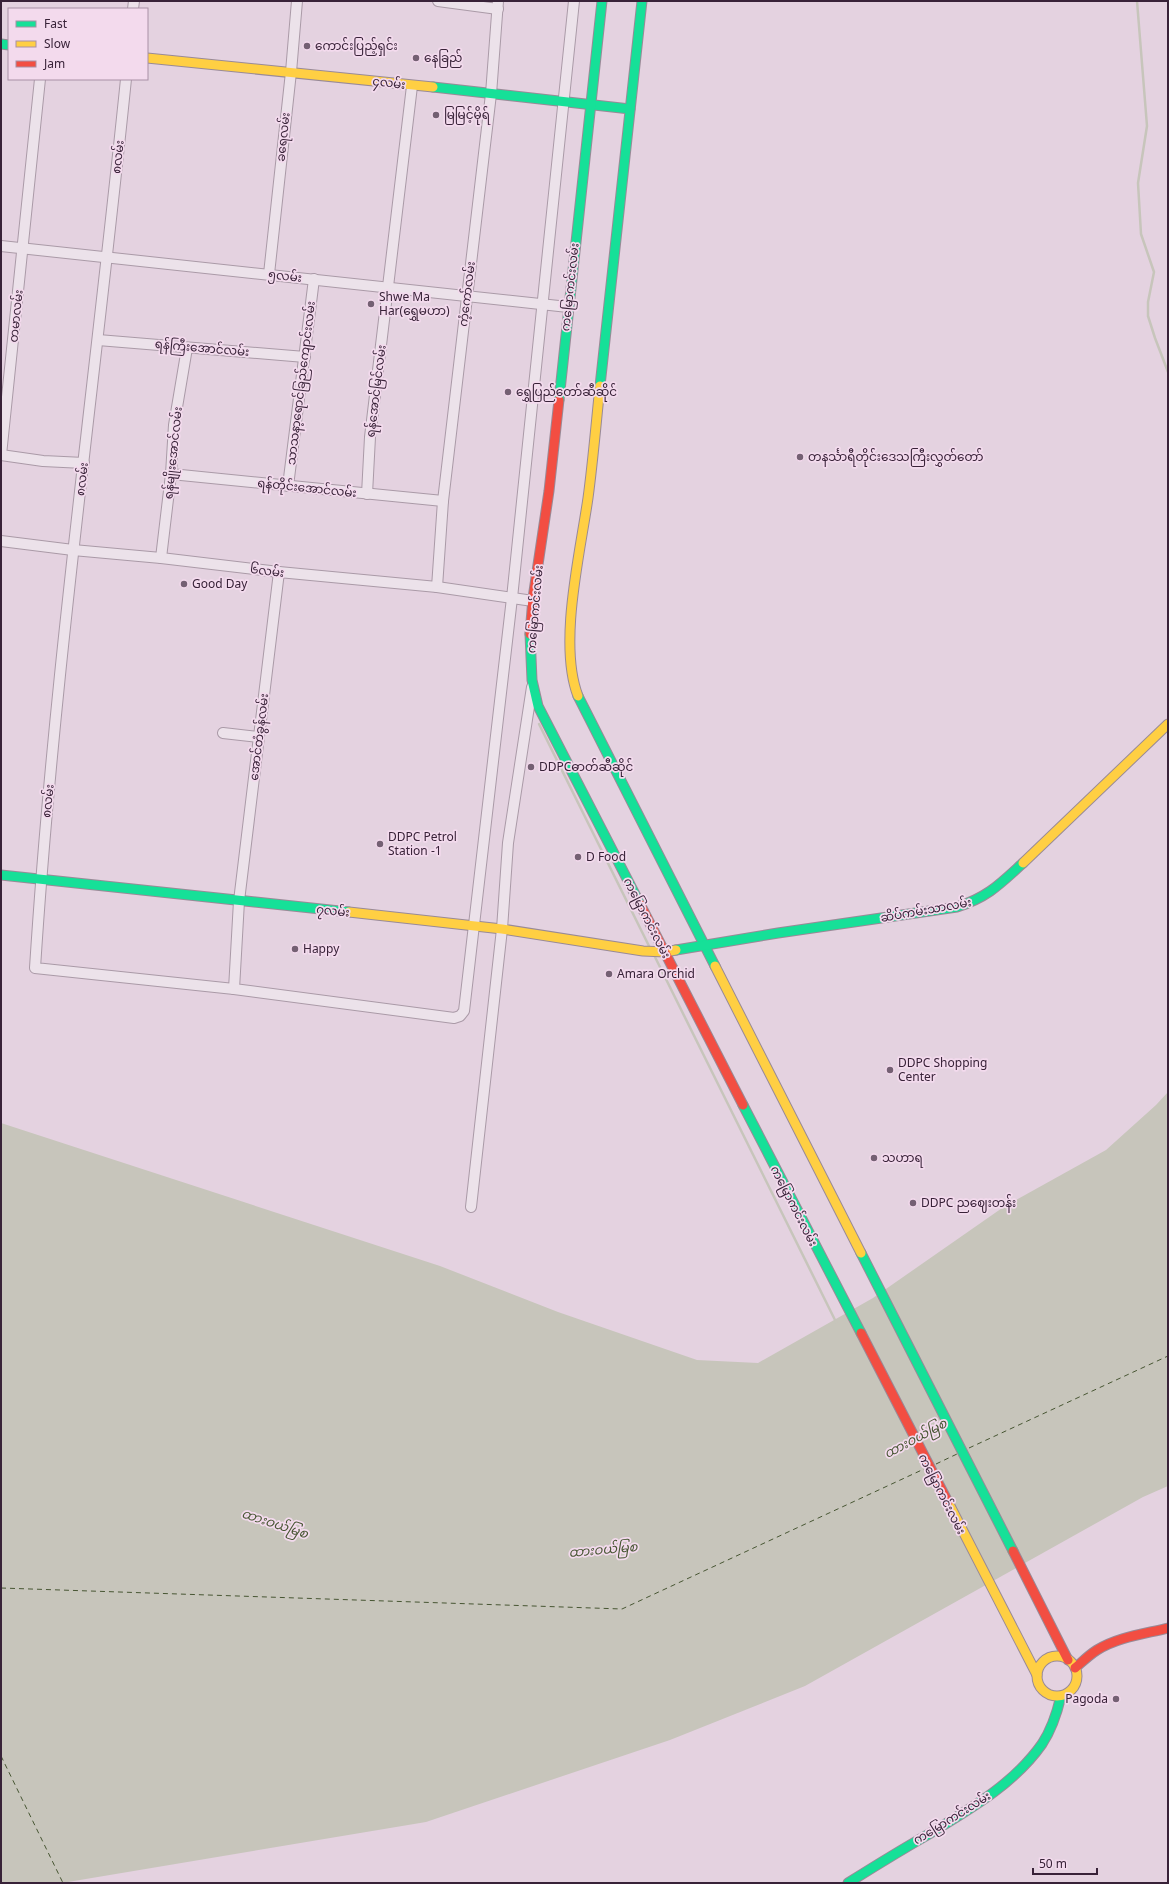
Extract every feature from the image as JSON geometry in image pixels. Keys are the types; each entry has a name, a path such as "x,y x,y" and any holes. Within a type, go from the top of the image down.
{"main road":[{"name":"ကမြောကင်းလမ်း","path":"602,1 548,492 533,601 530,645 532,685 538,706 769,1158 1037,1675"},
{"path":"642,1 588,497 572,605 570,659 572,678 577,695 805,1140 1068,1660 1075,1668 1076,1683 1070,1692 1061,1696 1050,1696 1038,1685 1037,1675 1040,1665 1048,1658 1058,1656 1068,1660"},
{"name":"၄လမ်း","path":"148,58 291,72 630,110"},
{"name":"ဆိပ်ကမ်းသာလမ်း","path":"664,952 957,907 976,901 994,890 1168,724"},
{"name":"၇လမ်း","path":"1,874 502,929 643,951 664,952"},
{"path":"1075,1668 1090,1655 1104,1647 1118,1641 1168,1628"},
{"name":"ကမြောကင်းလမ်း","path":"848,1883 953,1819 1005,1784 1042,1746 1055,1722 1061,1696"}],"street":[{"name":"ခရေလမ်း","path":"269,274 291,72 297,1"},
{"path":"438,1 498,5"},
{"path":"234,989 454,1018 460,1016 464,1011 512,598 562,102 574,1"},
{"name":"ကံ့ကော်လမ်း","path":"437,588 443,501 491,94 498,5"},
{"name":"တမာလမ်း","path":"1,455 40,80"},
{"name":"၈လမ်း","path":"126,80 108,258 73,550 40,879 35,968 234,989"},
{"name":"ရန်အောင်မြင်လမ်း","path":"367,494 370,436 412,86"},
{"name":"၅လမ်း","path":"1,246 568,307"},
{"name":"သာသနာ့ရောင်ခြည်ကျောင်းလမ်း","path":"288,486 314,279"},
{"name":"ရန်ကြီးအောင်လမ်း","path":"98,340 305,357"},
{"name":"ရန်မျိုးအောင်လမ်း","path":"161,558 171,474 174,425 187,348"},
{"path":"1,455 43,461 84,463"},
{"name":"ရန်တိုင်းအောင်လမ်း","path":"171,474 443,501"},
{"name":"၆လမ်း","path":"1,541 73,550 437,588 533,601"},
{"name":"အောင်တံခွန်လမ်း","path":"234,989 239,901 279,572"},
{"path":"471,1207 502,929 508,843 532,685"},
{"path":"222,733 258,737"}],"water":[{"name":"ထားဝယ်မြစ","path":"1168,1092 1168,1486 1143,1497 805,1686 670,1740 426,1822 62,1883 1,1883 1,1123 440,1266 558,1312 697,1360 758,1363 873,1298 1005,1206 1106,1150 1156,1105"}],"waterway":[{"path":"1137,1 1147,126 1138,183 1141,234 1154,272 1148,302 1148,316 1168,372"},
{"path":"539,724 649,946"},
{"path":"655,957 836,1322"}],"ferry route":[{"path":"969,1448 1168,1356"},
{"path":"936,1464 957,1454"},
{"path":"1,1588 622,1609 924,1469"},
{"path":"1,1756 63,1883"}],"traffic: fast":[{"path":"559,400 602,1"},
{"path":"600,386 642,1"},
{"path":"1,44 8,45"},
{"path":"433,87 630,109"},
{"path":"530,634 532,680 538,706 640,904"},
{"path":"578,696 715,966"},
{"path":"676,950 778,933 957,907 977,899 993,889 1023,863"},
{"path":"1,875 349,912"},
{"path":"743,1105 861,1333"},
{"path":"861,1253 1013,1551"},
{"path":"848,1883 960,1815 1005,1783 1031,1758 1042,1744 1054,1721 1061,1696"}],"traffic: slow":[{"path":"148,58 433,87"},
{"path":"578,696 572,675 570,625 572,598 590,484 600,386"},
{"path":"1023,863 1168,724"},
{"path":"349,912 502,929 643,951 665,952 676,950"},
{"path":"715,966 861,1253"},
{"path":"948,1502 1037,1675"},
{"path":"1061,1656 1068,1659 1074,1665 1077,1676 1076,1684 1068,1693 1061,1696 1053,1696 1046,1693 1038,1684 1037,1672 1040,1665 1049,1657 1061,1656"}],"traffic: jam":[{"path":"530,634 533,598 549,491 559,400"},
{"path":"640,904 743,1105"},
{"path":"861,1333 948,1502"},
{"path":"1013,1551 1068,1660"},
{"path":"1075,1668 1091,1654 1114,1642 1131,1636 1168,1628"}],"place":[{"name":"ကောင်းပြည့်ရှင်း","path":"307,46"},
{"name":"နေခြည်","path":"416,58"},
{"name":"မြမြင့်မိုရ်","path":"436,115"},
{"name":"Shwe Ma Har(‌‌ရွှေမဟာ)","path":"371,304"},
{"name":"ရွှေပြည်တော်ဆီဆိုင်","path":"508,392"},
{"name":"တနင်္သာရီတိုင်းဒေသကြီးလွှတ်တော်","path":"800,457"},
{"name":"Good Day","path":"184,584"},
{"name":"DDPCဓာတ်ဆီဆိုင်","path":"531,767"},
{"name":"DDPC Petrol Station -1","path":"380,844"},
{"name":"D Food","path":"578,857"},
{"name":"Happy","path":"295,949"},
{"name":"Amara Orchid","path":"609,974"},
{"name":"DDPC Shopping Center","path":"890,1070"},
{"name":"သဟာရ","path":"874,1158"},
{"name":"DDPC ညဈေးတန်း","path":"913,1203"},
{"name":"Pagoda","path":"1116,1699"}]}
